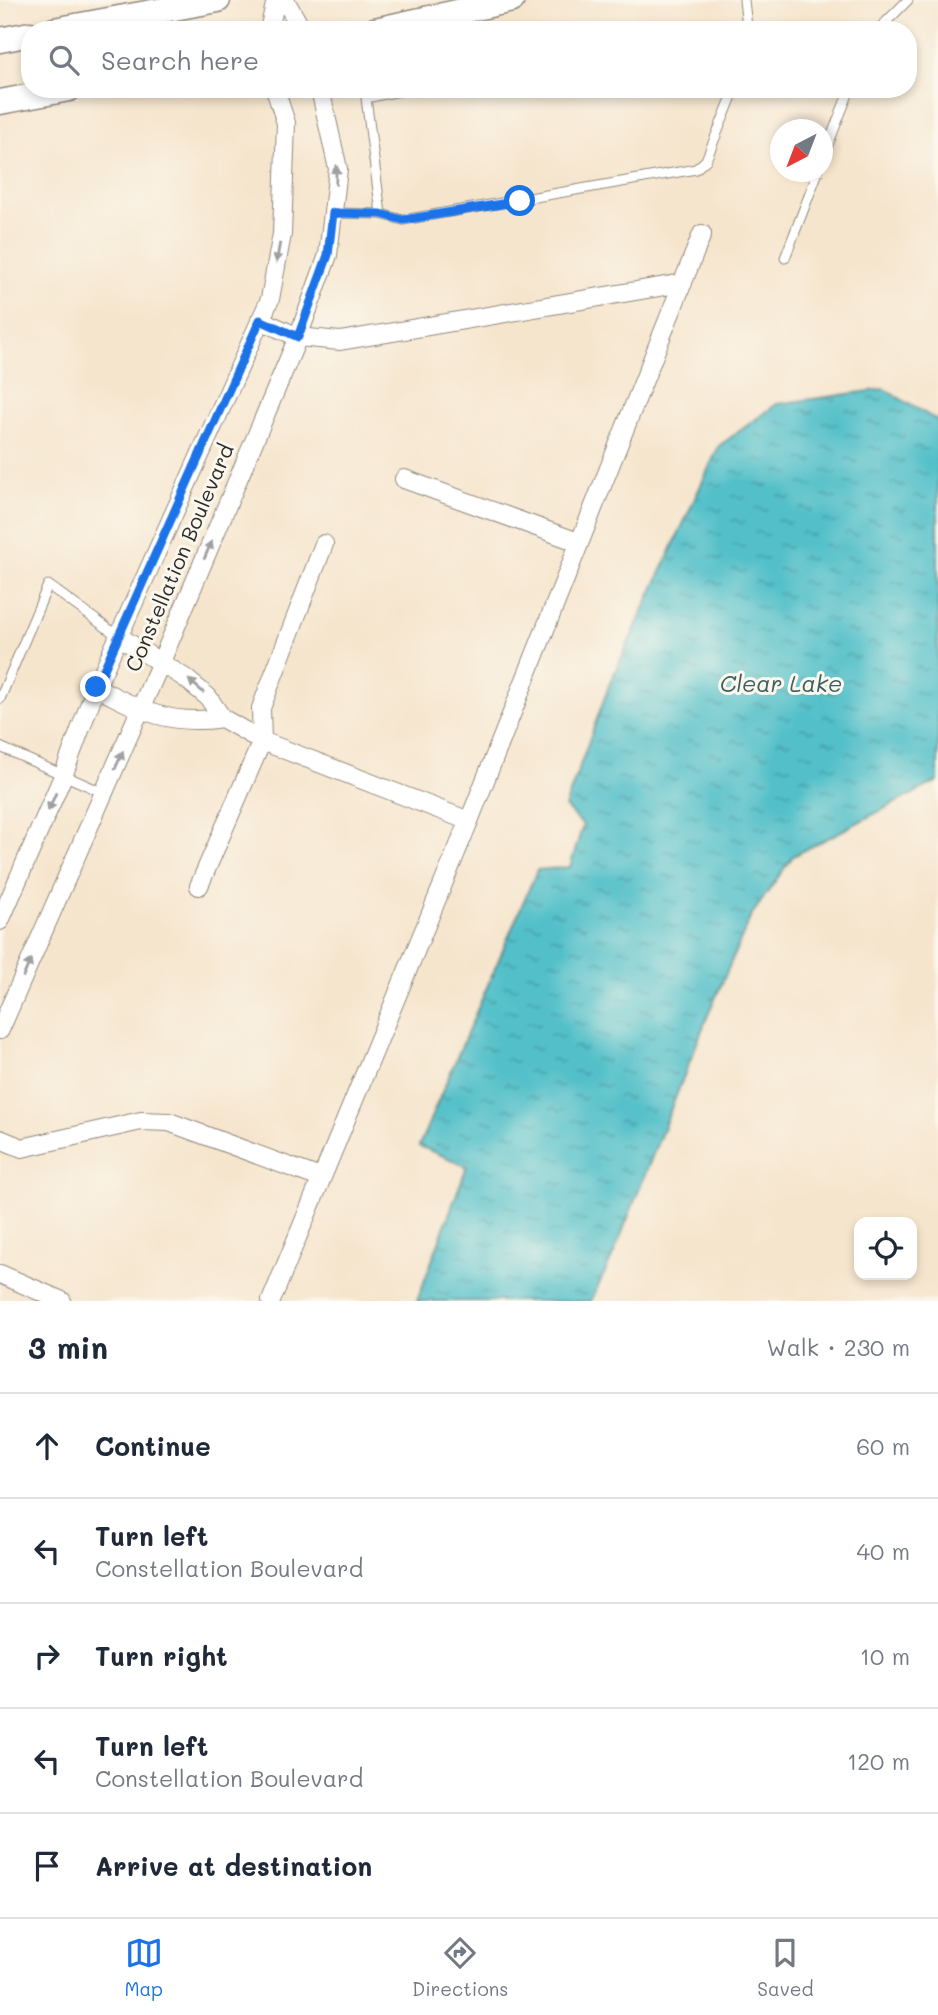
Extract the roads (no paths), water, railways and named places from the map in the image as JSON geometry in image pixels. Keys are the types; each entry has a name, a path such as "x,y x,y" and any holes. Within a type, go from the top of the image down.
{"main road":[{"path":"103,21 218,0"},
{"path":"467,20 512,0"},
{"path":"0,40 21,36"},
{"path":"0,102 21,98"}],"street":[{"path":"271,21 276,0"},
{"path":"285,0 297,21"},
{"name":"Constellation Boulevard","path":"0,921 63,776 118,636 270,299 282,233 286,123 278,98"},
{"name":"Constellation Boulevard","path":"0,1030 140,712 298,337 328,255 338,169 322,98"},
{"path":"271,1301 470,821 578,542 702,234"},
{"path":"260,320 298,337 340,341 683,283"},
{"path":"404,479 578,542"},
{"path":"199,886 262,741 261,708 324,544"},
{"path":"118,636 161,662 208,697 222,718 262,741 470,821"},
{"path":"96,687 140,712 196,722 222,718"},
{"path":"0,1139 22,1148 141,1121 169,1122 320,1178"},
{"path":"0,1273 62,1301"}],"lane":[{"path":"744,0 746,21"},
{"path":"887,21 908,0"},
{"path":"366,98 381,214"},
{"path":"333,213 381,214 403,220 696,169 706,160 731,98"},
{"path":"833,132 846,98"},
{"path":"785,258 814,182"},
{"path":"0,699 48,585 118,636"},
{"path":"0,747 104,793"}],"water":[{"name":"Clear Lake","path":"884,389 938,421 938,781 793,856 751,916 708,1015 614,1253 591,1301 417,1301 467,1166 419,1146 537,870 570,867 583,825 565,807 610,683 719,446 777,404"}]}
